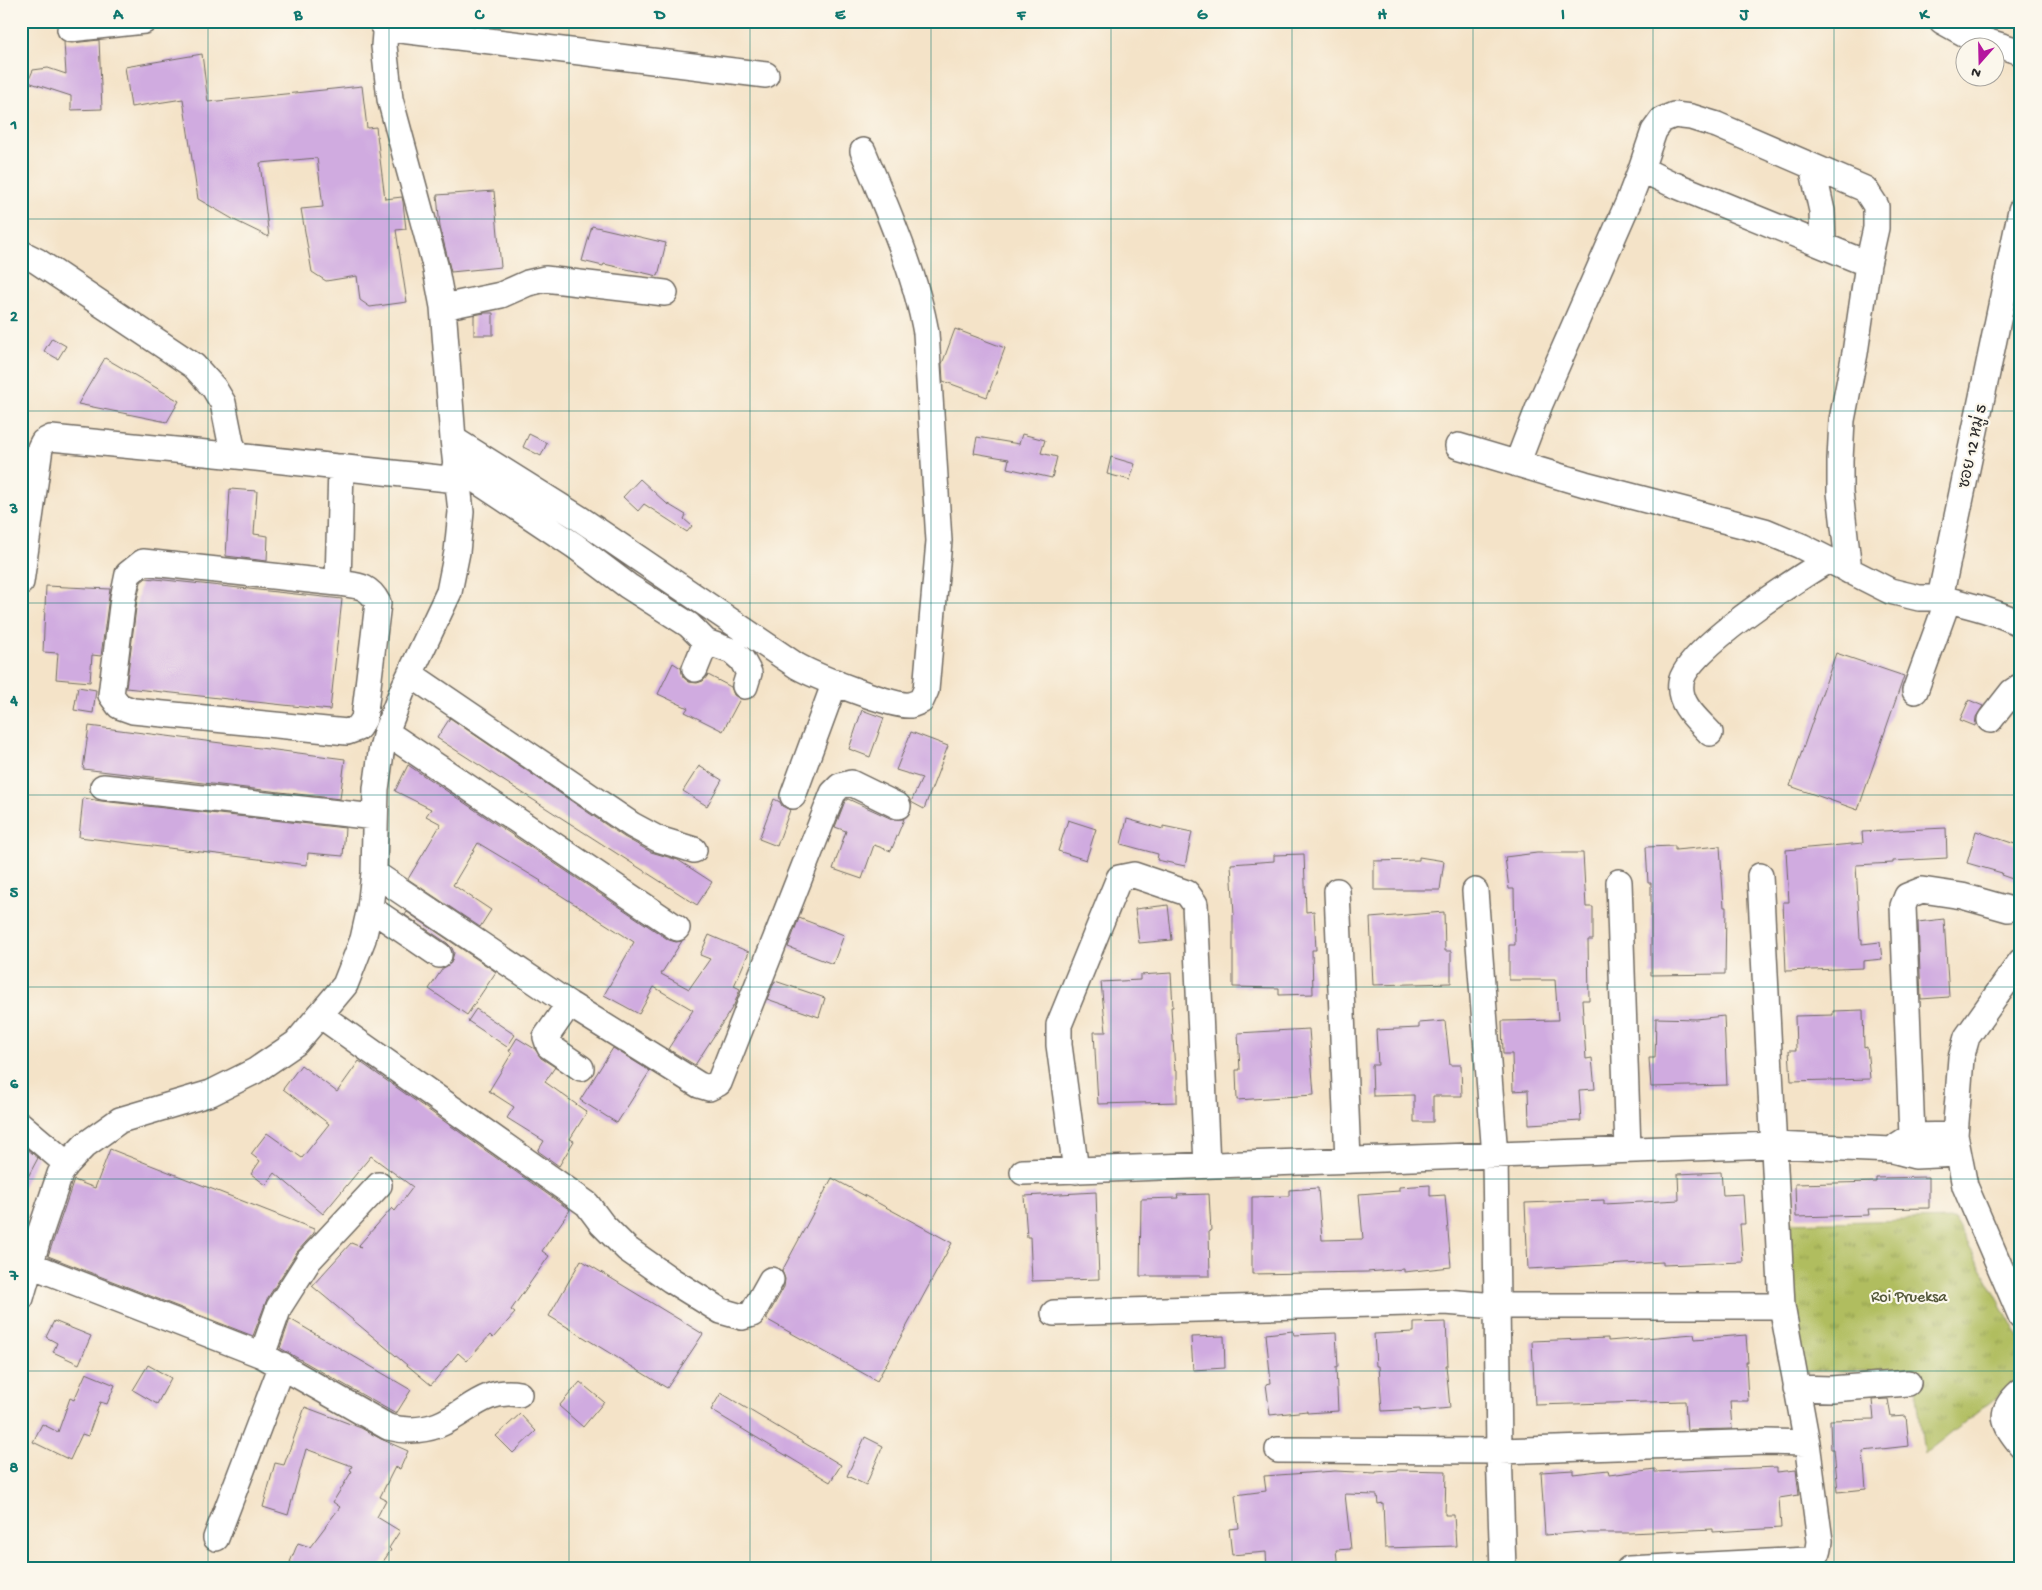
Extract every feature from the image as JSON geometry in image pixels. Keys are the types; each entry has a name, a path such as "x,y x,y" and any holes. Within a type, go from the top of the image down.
{"street":[{"path":"77,26 144,21"},
{"path":"1942,21 1969,36 2021,52"},
{"path":"21,1298 30,1247 60,1174 85,1145 120,1120 210,1093 256,1071 296,1043 345,985 364,939 374,873 376,789 386,732 410,674 449,592 457,552 461,512 453,439 443,307 435,265 390,99 386,78 385,25 766,75"},
{"path":"1517,464 1540,404 1628,203 1654,131 1662,120 1674,115 1690,117 1717,125 1865,189 1876,206 1876,228 1868,264 1842,420 1839,565"},
{"path":"453,439 579,518 785,659 815,676 893,702 910,705 921,701 926,690 939,542 926,333 921,304 863,151"},
{"path":"1812,166 1822,211 1823,245"},
{"path":"1641,169 1868,264"},
{"name":"ซอย 12 หมู่ 5","path":"1915,691 1944,599 2021,210"},
{"path":"21,253 194,366 214,388 223,403 231,443 237,456"},
{"path":"443,307 501,295 528,283 545,279 665,293"},
{"path":"21,582 40,448 43,442 51,438 341,467 456,473 575,546 628,586 689,625 706,642 732,652 742,660 749,673 745,686"},
{"path":"1458,446 1585,484 1765,532 1801,546 1890,591 1919,598 1944,599 2005,616 2021,624"},
{"path":"338,583 341,467"},
{"path":"143,562 338,583 366,588 374,594 378,603 364,719 358,728 347,732 133,711 119,706 111,695 123,598 128,574 143,562"},
{"path":"1710,733 1686,707 1682,696 1681,681 1692,663 1717,636 1785,587 1839,565"},
{"path":"695,669 706,642"},
{"path":"410,674 632,825 658,839 694,850"},
{"path":"793,796 834,682"},
{"path":"1990,720 2012,692 2021,686"},
{"path":"386,732 678,928"},
{"path":"374,873 569,1004 699,1085 709,1088 719,1083 833,793 840,786 851,784 898,806"},
{"path":"103,787 375,817"},
{"path":"1076,1171 1059,1045 1059,1025 1119,878 1134,875 1187,893 1195,904 1207,1165"},
{"path":"1629,1569 1808,1560 1814,1558 1819,1551 1820,1541 1807,1444 1782,1306 1760,876"},
{"path":"1619,882 1628,1150"},
{"path":"1906,1147 1903,906 1907,896 1922,890 1962,896 2008,908"},
{"path":"1337,891 1348,1160"},
{"path":"1475,891 1495,1156 1499,1451 1503,1569"},
{"path":"370,908 439,955"},
{"path":"2021,961 1967,1037 1961,1058 1956,1144 1965,1186 2021,1316"},
{"path":"569,1004 546,1037 549,1046 581,1068"},
{"path":"320,1015 587,1204 602,1224 627,1249 671,1280 721,1311 742,1317 752,1314 771,1280"},
{"path":"21,1125 67,1164"},
{"path":"1023,1172 1774,1145 1906,1147 1956,1144"},
{"path":"216,1538 272,1360 279,1307 309,1260 379,1184"},
{"path":"30,1247 272,1360 388,1427 406,1431 438,1425 488,1396 505,1391 519,1394"},
{"path":"1054,1313 1446,1302 1497,1306 1782,1306"},
{"path":"1796,1388 1831,1389 1908,1383"},
{"path":"2021,1391 2009,1402 2005,1410 2004,1419 2007,1427 2021,1445"},
{"path":"1278,1450 1499,1451 1767,1442 1807,1444"}],"green space":[{"name":"Roi Prueksa","path":"1954,1219 2021,1341 2021,1378 1924,1454 1914,1371 1799,1371 1787,1223"}],"building":[{"path":"99,40 102,109 71,110 71,96 28,82 33,70 48,68 66,74 64,42"},
{"path":"202,54 208,102 362,86 367,128 376,127 385,199 402,197 406,229 396,230 407,302 370,307 360,300 357,276 326,281 312,272 301,209 323,207 317,158 260,163 269,237 198,199 183,99 131,107 125,67"},
{"path":"494,191 501,267 451,272 440,227 437,195"},
{"path":"592,226 666,243 658,276 582,261"},
{"path":"493,313 493,335 474,335 474,315"},
{"path":"955,329 1005,348 987,397 943,381 942,364"},
{"path":"52,338 66,346 58,359 44,351"},
{"path":"105,358 179,401 167,422 78,404"},
{"path":"529,434 547,443 541,456 523,447"},
{"path":"1022,434 1045,440 1041,453 1057,457 1052,478 1007,468 1009,459 974,453 977,437 1019,444"},
{"path":"1111,457 1135,464 1130,480 1107,474"},
{"path":"640,479 666,503 686,515 684,519 692,526 687,532 644,504 638,511 623,497"},
{"path":"230,489 257,491 254,534 268,536 267,561 226,556"},
{"path":"146,578 342,599 330,710 126,688 137,600 141,582"},
{"path":"46,586 110,589 101,656 92,655 90,682 56,679 58,653 43,652"},
{"path":"1836,653 1904,676 1858,810 1790,786"},
{"path":"673,663 681,668 683,677 689,682 697,683 703,681 708,675 731,687 734,695 740,699 723,731 685,712 688,708 658,694"},
{"path":"78,687 96,690 93,713 74,710"},
{"path":"1969,700 1983,706 1976,717 1975,726 1960,720"},
{"path":"862,710 884,718 870,757 849,749"},
{"path":"450,718 624,837 651,852 678,860 712,882 697,905 437,738"},
{"path":"89,726 345,759 340,799 83,769"},
{"path":"911,732 948,746 924,809 911,802 922,778 896,770"},
{"path":"408,765 669,940 682,941 661,974 689,989 710,959 700,955 709,935 749,952 734,986 740,989 734,1005 695,1065 668,1049 693,1010 654,987 639,1014 604,995 634,942 541,881 478,843 453,885 491,910 480,927 408,879 441,824 426,816 431,809 395,791"},
{"path":"699,766 722,780 707,806 683,791"},
{"path":"83,798 345,828 343,856 308,853 307,865 79,837"},
{"path":"774,799 790,810 777,846 759,839"},
{"path":"848,799 892,819 904,819 891,851 874,845 862,879 833,869 846,831 835,827 845,801"},
{"path":"1127,819 1163,829 1163,826 1192,832 1185,866 1157,860 1158,854 1121,844"},
{"path":"1068,820 1096,829 1086,860 1058,851"},
{"path":"1946,828 1947,858 1856,865 1860,939 1862,939 1862,944 1880,942 1882,959 1863,961 1863,968 1786,971 1783,902 1789,902 1786,850 1863,843 1862,832"},
{"path":"1976,831 2021,846 2021,882 2001,875 2002,873 1967,863"},
{"path":"1675,846 1675,850 1720,846 1724,907 1726,907 1725,974 1651,975 1651,883 1648,883 1646,847"},
{"path":"1537,853 1583,853 1586,907 1593,907 1593,940 1588,940 1589,1000 1582,1000 1586,1059 1592,1058 1595,1089 1579,1090 1581,1121 1529,1124 1528,1090 1513,1091 1512,1054 1503,1054 1502,1021 1558,1020 1555,980 1509,980 1509,945 1515,945 1514,889 1509,889 1505,857"},
{"path":"1304,854 1306,912 1314,911 1316,950 1312,950 1313,994 1279,995 1279,988 1233,987 1234,915 1231,864 1274,861 1274,855"},
{"path":"1419,857 1444,861 1440,890 1374,890 1374,861 1419,860"},
{"path":"1168,905 1172,940 1139,943 1135,909"},
{"path":"407,912 496,972 467,1015 429,989 443,968 451,963 454,953 452,948 405,915"},
{"path":"1444,912 1445,951 1451,951 1451,983 1373,985 1370,918"},
{"path":"799,918 844,935 833,964 788,947"},
{"path":"1944,919 1949,997 1921,999 1918,922"},
{"path":"1171,973 1173,1007 1171,1007 1175,1071 1177,1070 1177,1102 1098,1104 1094,1032 1106,1032 1101,982 1140,980 1140,975"},
{"path":"775,981 825,998 819,1017 767,999"},
{"path":"476,1009 515,1035 507,1047 468,1021"},
{"path":"1863,1010 1864,1048 1867,1047 1870,1079 1791,1081 1789,1050 1796,1050 1795,1016 1833,1015 1833,1011"},
{"path":"1724,1016 1727,1085 1651,1087 1649,1058 1655,1058 1656,1018 1696,1019"},
{"path":"1445,1021 1450,1065 1461,1065 1462,1096 1433,1096 1433,1122 1414,1122 1414,1095 1373,1096 1372,1065 1378,1065 1376,1030 1419,1028 1419,1023"},
{"path":"1309,1029 1314,1095 1237,1100 1236,1070 1240,1070 1238,1033"},
{"path":"517,1038 535,1049 541,1058 555,1067 545,1082 587,1112 570,1139 574,1141 559,1166 538,1151 544,1141 507,1118 514,1107 489,1091 512,1053 509,1051"},
{"path":"613,1048 650,1071 617,1123 580,1100"},
{"path":"359,1061 570,1210 542,1251 549,1256 511,1310 515,1313 493,1338 490,1335 467,1361 458,1353 431,1385 312,1286 351,1243 361,1247 359,1245 392,1208 395,1211 413,1187 371,1156 323,1214 275,1173 266,1185 251,1174 260,1161 251,1154 267,1133 302,1158 329,1124 283,1089 301,1065 337,1092"},
{"path":"21,1144 38,1158 21,1190"},
{"path":"110,1149 314,1229 314,1233 297,1252 267,1299 253,1336 48,1256 74,1180 95,1188"},
{"path":"1721,1172 1723,1195 1743,1194 1745,1224 1740,1224 1743,1262 1663,1265 1663,1262 1528,1269 1525,1203 1604,1200 1604,1204 1679,1200 1678,1174"},
{"path":"1929,1177 1929,1208 1868,1209 1869,1215 1796,1217 1795,1184 1876,1182 1876,1178"},
{"path":"832,1178 952,1243 877,1381 766,1319 784,1287 785,1279 782,1271"},
{"path":"1430,1185 1430,1196 1445,1195 1451,1267 1404,1272 1404,1269 1367,1272 1252,1274 1252,1197 1289,1196 1289,1190 1318,1188 1322,1240 1363,1239 1359,1194 1399,1191 1399,1187"},
{"path":"1096,1192 1099,1279 1032,1281 1030,1237 1027,1237 1024,1196"},
{"path":"1209,1194 1211,1231 1209,1231 1210,1276 1140,1276 1141,1199 1178,1198 1177,1195"},
{"path":"581,1260 703,1334 667,1388 549,1316"},
{"path":"290,1319 411,1390 396,1414 280,1348"},
{"path":"54,1321 91,1336 79,1364 53,1352 57,1343 46,1337"},
{"path":"1446,1322 1448,1365 1446,1365 1450,1408 1420,1411 1420,1409 1382,1411 1379,1366 1376,1366 1374,1334 1414,1332 1414,1323"},
{"path":"1293,1331 1294,1335 1336,1333 1338,1411 1307,1413 1307,1411 1270,1415 1266,1384 1271,1383 1266,1334"},
{"path":"1694,1334 1695,1339 1746,1335 1748,1401 1730,1401 1732,1429 1687,1430 1685,1401 1535,1405 1532,1341 1608,1338 1608,1341"},
{"path":"1224,1336 1225,1368 1193,1370 1191,1337"},
{"path":"148,1365 171,1378 157,1404 133,1390"},
{"path":"86,1373 115,1385 107,1404 100,1402 88,1436 82,1434 70,1460 33,1442 42,1424 58,1432 70,1398 74,1400"},
{"path":"580,1382 604,1402 583,1427 559,1406"},
{"path":"721,1393 841,1465 830,1482 711,1410"},
{"path":"1888,1399 1891,1417 1906,1416 1909,1446 1863,1451 1866,1489 1838,1492 1834,1449 1831,1449 1830,1420 1874,1419 1872,1400"},
{"path":"305,1407 361,1428 408,1451 400,1469 395,1467 380,1497 386,1500 377,1517 400,1531 389,1548 391,1550 378,1569 298,1569 299,1566 290,1562 298,1543 310,1547 340,1507 333,1502 352,1471 350,1470 352,1466 306,1449 288,1515 263,1507 275,1463 284,1465"},
{"path":"520,1414 536,1431 513,1453 496,1436"},
{"path":"865,1437 883,1446 866,1485 847,1476"},
{"path":"1777,1467 1777,1472 1796,1470 1799,1495 1779,1498 1781,1528 1713,1532 1713,1529 1630,1533 1582,1532 1545,1535 1541,1472 1573,1470 1573,1474 1608,1470 1609,1475 1655,1469 1655,1472"},
{"path":"1399,1470 1446,1471 1445,1515 1454,1515 1456,1546 1385,1548 1383,1503 1378,1504 1377,1495 1345,1494 1351,1549 1336,1550 1338,1569 1267,1569 1266,1552 1232,1555 1229,1529 1239,1528 1235,1495 1266,1491 1264,1476 1335,1471 1376,1473"}]}
